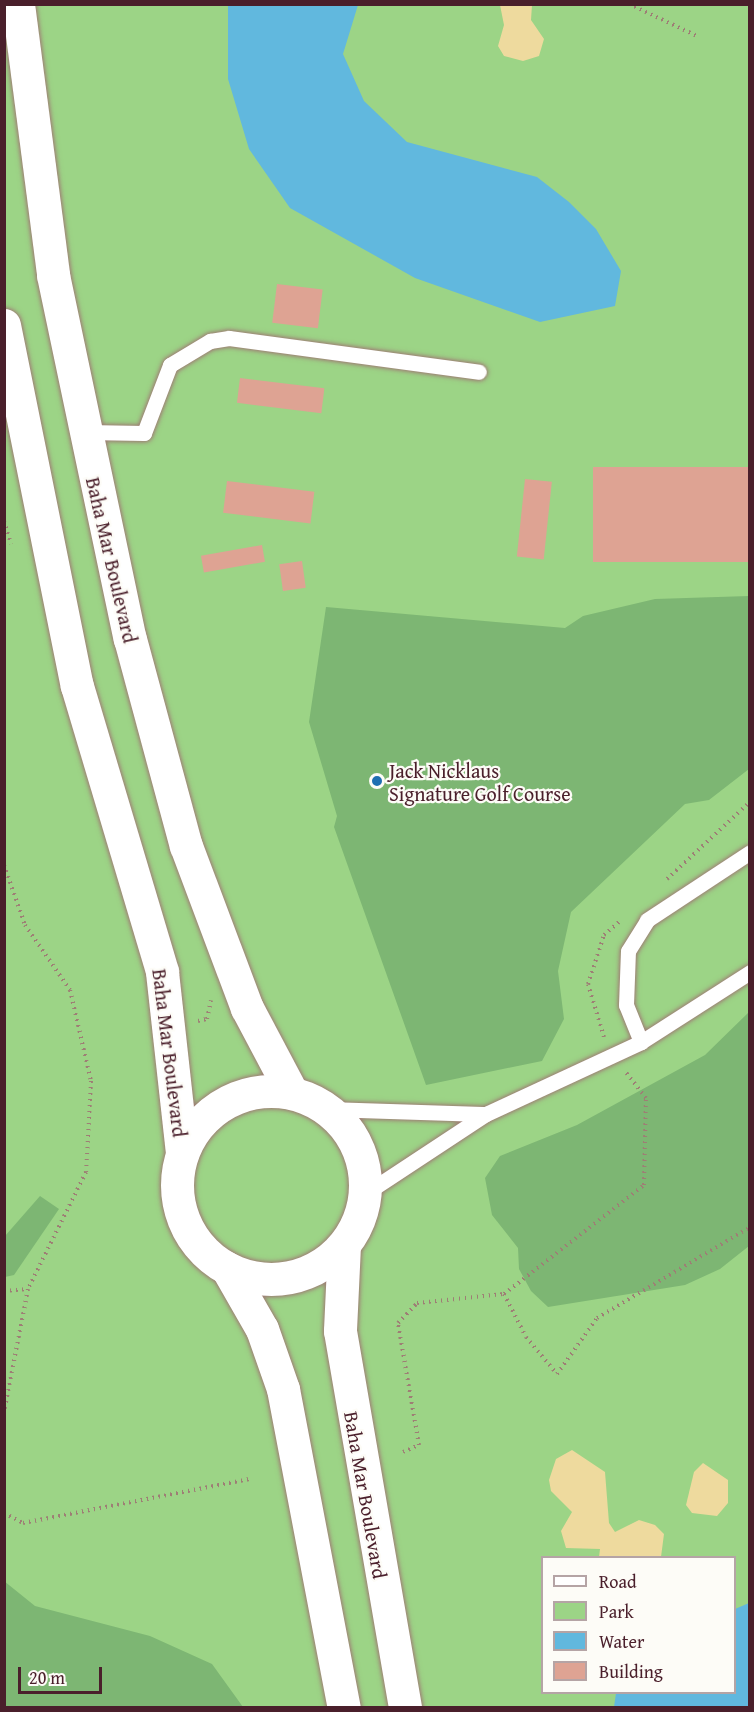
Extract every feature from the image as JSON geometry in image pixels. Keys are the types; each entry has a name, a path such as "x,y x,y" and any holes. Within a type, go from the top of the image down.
{"main road":[{"name":"Baha Mar Boulevard","path":"18,4 31,141 85,432 129,639 186,846 239,987 292,1093"},
{"name":"Baha Mar Boulevard","path":"4,325 57,599 162,972 182,1153"},
{"path":"227,1268 247,1276 289,1277 328,1260 344,1245 366,1193 362,1155 327,1109 292,1093 254,1092 226,1103 203,1120 182,1153 178,1197 183,1219 194,1238 227,1268 262,1329 283,1389 344,1707"},
{"name":"Baha Mar Boulevard","path":"344,1245 338,1293 345,1371 405,1707"}],"lane":[{"path":"85,432 144,433 170,365 210,341 229,338 480,372"},
{"path":"641,1042 626,1005 628,951 647,920 750,852"},
{"path":"366,1193 486,1113 641,1042 750,972"},
{"path":"327,1109 486,1113"}],"path":[{"path":"629,4 697,36"},
{"path":"4,520 11,544"},
{"path":"4,865 25,925 70,990 91,1081 86,1172 28,1289 4,1413"},
{"path":"169,1029 207,1019 211,997 239,987"},
{"path":"403,1452 419,1445 398,1323 417,1303 504,1294 526,1337 556,1374 597,1318 750,1227"},
{"path":"4,1291 28,1289"},
{"path":"4,1513 22,1523 250,1479"}],"green space":[{"name":"Jack Nicklaus Signature Golf Course","path":"5,5 749,5 749,1707 5,1708"},
{"path":"749,596 749,769 709,800 685,804 571,912 558,971 564,1019 542,1061 426,1085 334,827 337,816 309,722 326,607 565,628 583,616 655,599"},
{"path":"749,1012 749,1246 720,1269 685,1285 548,1307 531,1291 519,1269 518,1248 492,1215 485,1178 500,1156 577,1125 705,1055"},
{"path":"40,1196 59,1209 14,1275 5,1277 5,1236"},
{"path":"4,1581 35,1606 150,1636 212,1664 243,1707 5,1707"}],"sand":[{"path":"500,5 532,5 531,20 544,39 539,56 523,61 504,56 498,46 504,25"},
{"path":"572,1450 605,1472 609,1523 615,1532 639,1520 655,1525 664,1534 661,1556 599,1556 600,1549 566,1548 561,1531 572,1512 551,1491 549,1480 556,1459"},
{"path":"703,1463 728,1480 728,1503 717,1516 692,1513 686,1505 694,1472"}],"water":[{"path":"228,4 358,5 343,54 364,101 407,142 537,177 569,202 596,229 621,271 615,306 540,322 415,278 290,208 249,149 228,79"},
{"path":"749,1603 749,1707 614,1707 616,1694 736,1694 736,1609"}],"building":[{"path":"277,284 323,290 318,328 272,323"},
{"path":"240,378 324,388 321,413 237,403"},
{"path":"593,467 750,467 750,562 593,562"},
{"path":"525,479 552,482 544,559 517,557"},
{"path":"227,481 314,492 310,523 223,513"},
{"path":"262,545 265,562 204,573 201,556"},
{"path":"302,561 306,588 283,591 279,564"}],"place":[{"name":"Jack Nicklaus Signature Golf Course","path":"377,781"}]}
